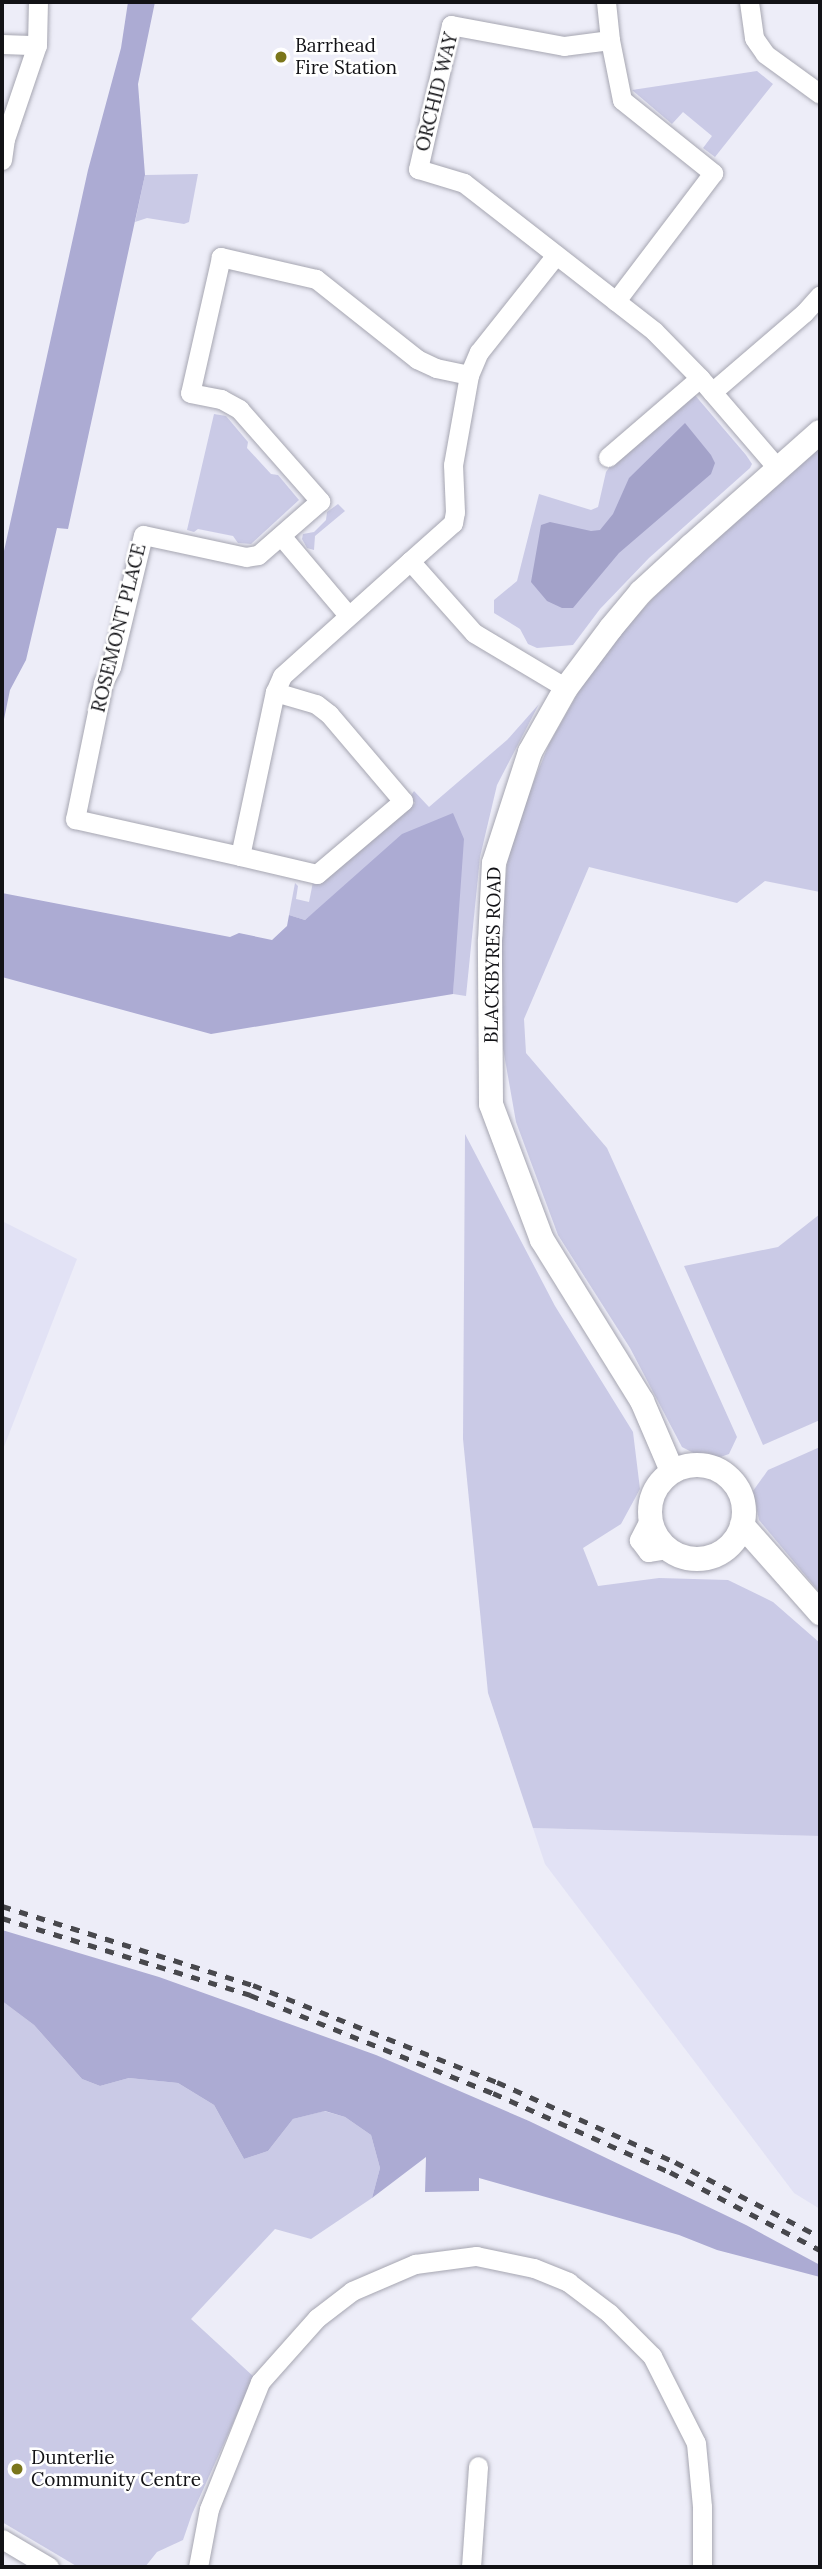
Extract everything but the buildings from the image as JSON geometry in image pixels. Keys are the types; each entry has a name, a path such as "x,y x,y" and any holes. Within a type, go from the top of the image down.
{"street":[{"path":"2,160 5,139 37,45 38,2"},
{"path":"606,2 610,40 622,100 713,173 616,301"},
{"path":"749,2 754,38 765,54 820,94"},
{"name":"ORCHID WAY","path":"610,40 564,46 451,25 418,169 464,183 654,331 706,385 779,470"},
{"path":"2,44 37,45"},
{"path":"275,692 316,705 329,714 403,801 317,874 240,856 275,692 285,671 453,523 453,465 469,375 479,352 556,256"},
{"name":"ROSEMONT PLACE","path":"240,856 75,819 103,683 111,667 143,535 246,557 258,555 282,537 320,501 239,409 221,399 190,393 221,257 316,279 417,359 436,368 469,375"},
{"path":"608,457 804,313 820,295"},
{"name":"BLACKBYRES ROAD","path":"672,1471 642,1401 542,1240 491,1104 494,863 530,752 566,688 641,592 820,432"},
{"path":"282,537 348,615"},
{"path":"410,561 474,633 566,688"},
{"path":"687,1465 704,1465 719,1470 732,1480 744,1509 742,1525 725,1549 696,1559 681,1556 668,1549 658,1538 651,1517 653,1494 672,1471 687,1465"},
{"path":"742,1525 820,1613"},
{"path":"198,2567 209,2509 260,2382 317,2318 352,2291 415,2264 476,2256 534,2268 568,2282 609,2313 652,2356 696,2443 702,2507 702,2567"},
{"path":"471,2567 478,2466"},
{"path":"2,2539 49,2567"}],"shaded area":[{"path":"128,2 155,2 138,84 145,175 68,529 57,528 26,660 10,690 2,729 2,560 88,170 121,48"},
{"path":"757,71 773,84 715,157 703,148 712,136 683,112 672,124 632,90"},
{"path":"198,174 189,222 184,224 147,218 135,222 145,175"},
{"path":"694,394 746,455 752,464 750,468 649,558 600,609 573,645 537,648 528,644 520,629 494,613 494,600 517,581 539,494 591,510 598,507 606,472 611,465"},
{"path":"214,414 226,416 248,442 247,448 271,474 278,475 299,500 251,544 238,543 233,536 198,529 194,532 187,530"},
{"path":"685,423 711,455 715,463 711,474 619,553 573,608 562,608 547,601 531,582 541,525 550,522 591,531 600,530 613,514 629,478"},
{"path":"820,444 820,892 765,881 737,903 589,867 524,1019 526,1053 607,1148 737,1437 729,1454 709,1461 682,1447 630,1348 558,1235 516,1122 500,1031 500,926 510,840 549,744 599,656 685,564"},
{"path":"338,504 345,511 315,536 314,550 307,548 302,539 303,534 314,532 326,520 327,512"},
{"path":"539,704 497,785 480,857 466,996 453,994 456,923 352,882 305,920 289,915 295,883 298,886 296,899 309,902 313,882 321,883 415,803 410,797 414,791 429,807 507,740"},
{"path":"453,813 464,839 453,994 211,1034 2,977 2,893 230,937 239,933 272,940 287,926 289,915 305,920 402,834"},
{"path":"465,1134 555,1306 633,1432 640,1489 621,1524 583,1548 598,1586 659,1578 728,1580 773,1602 820,1643 820,1836 533,1828 488,1693 463,1439"},
{"path":"820,1214 820,1420 763,1445 684,1266 778,1247"},
{"path":"2,1221 77,1259 2,1452"},
{"path":"820,1447 820,1593 759,1520 753,1491 768,1470"},
{"path":"533,1828 820,1836 820,2209 794,2193 545,1864"},
{"path":"2,1930 159,1977 376,2055 529,2121 746,2225 820,2265 820,2277 717,2250 679,2235 479,2178 479,2191 425,2192 426,2157 372,2198 380,2168 371,2135 345,2117 325,2111 293,2119 268,2151 244,2159 214,2105 178,2083 129,2078 100,2086 82,2079 34,2025 2,2001"},
{"path":"2,2001 34,2025 82,2079 100,2086 129,2078 178,2083 214,2105 244,2159 268,2151 293,2119 324,2111 345,2117 371,2135 380,2168 372,2198 311,2239 275,2229 191,2319 254,2377 192,2514 183,2540 157,2552 145,2567 78,2567 2,2522"}],"railway":[{"path":"2,1906 253,1985 497,2082 675,2162 820,2237"},
{"path":"2,1918 250,1995 493,2093 670,2172 820,2250"}],"place":[{"name":"Barrhead Fire Station","path":"281,57"},
{"name":"Dunterlie Community Centre","path":"17,2469"}]}
